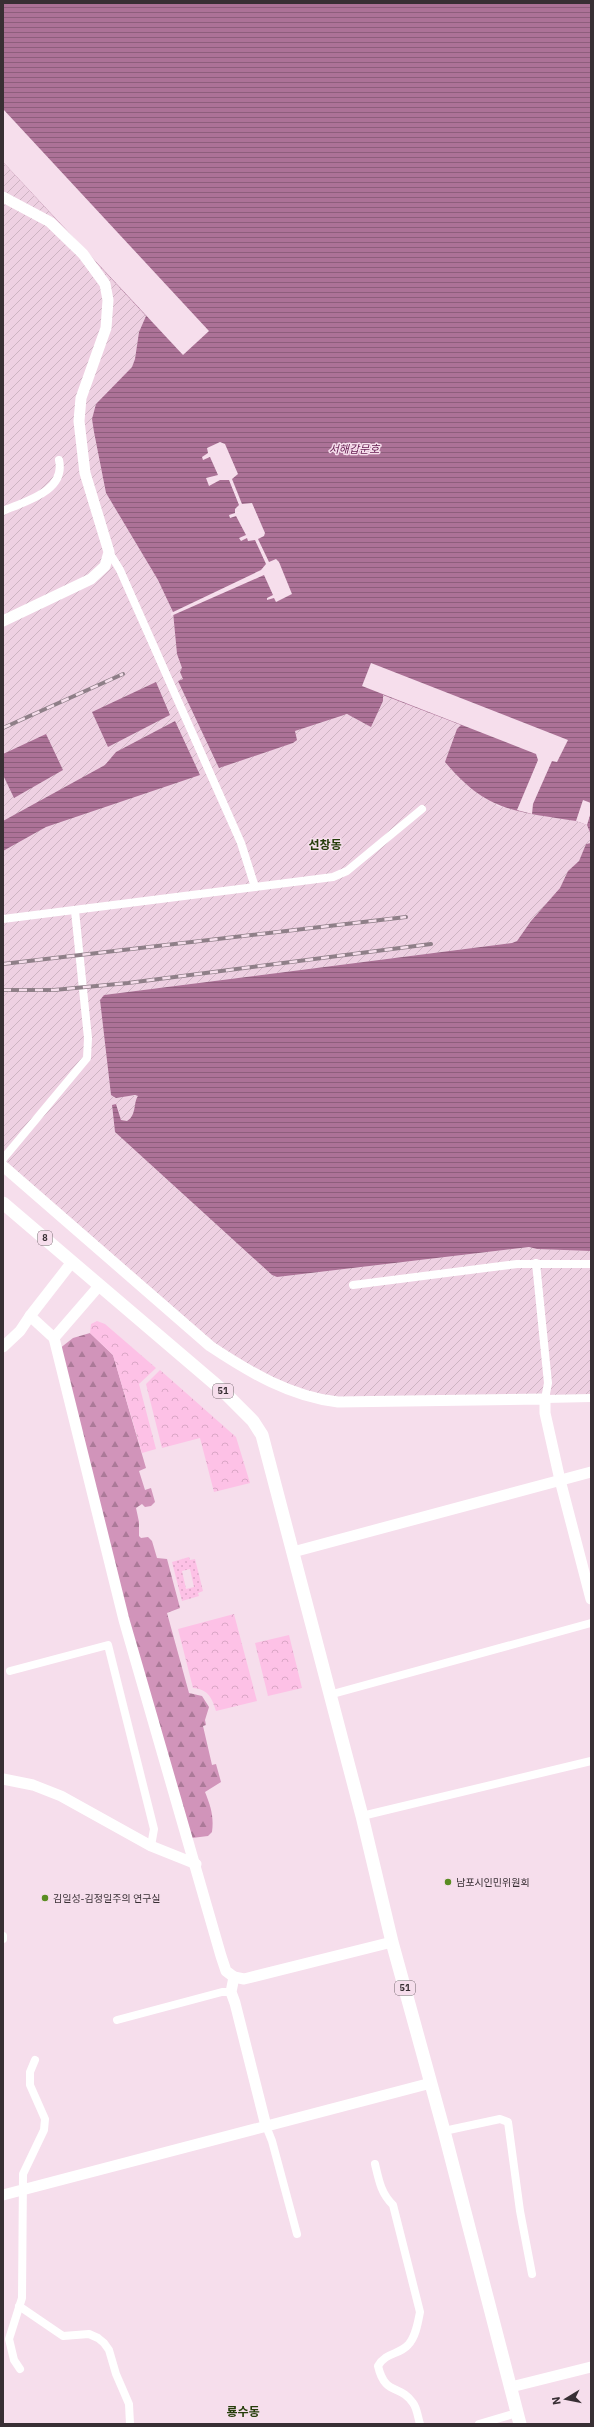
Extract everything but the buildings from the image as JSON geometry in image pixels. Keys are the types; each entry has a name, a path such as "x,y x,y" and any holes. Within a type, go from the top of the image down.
{"main road":[{"name":"8","path":"3,1203 86,1274"},
{"name":"51","path":"86,1274 221,1389 253,1421 262,1435 329,1695 362,1816 392,1942 444,2131 518,2418"}],"street":[{"path":"3,198 50,222 71,240 105,284 108,300 106,328 81,398 78,421 85,473 109,552 120,570 241,843 255,887"},
{"path":"3,511 51,488 58,479 61,470 58,460"},
{"path":"3,621 91,579 105,566 109,552"},
{"path":"3,919 332,877 346,871 422,809"},
{"path":"3,1159 87,1058 88,1038 75,911"},
{"path":"3,1166 210,1346 236,1363 306,1397 338,1402 591,1398"},
{"path":"3,1348 20,1331 72,1262"},
{"path":"536,1263 548,1383 545,1399 545,1413 560,1480 591,1599"},
{"path":"353,1285 536,1263 591,1264"},
{"path":"54,1338 100,1286"},
{"path":"30,1316 54,1338 124,1620 226,1970 234,1977 244,1979 392,1942"},
{"path":"293,1552 591,1472"},
{"path":"329,1695 591,1623"},
{"path":"10,1670 108,1645 154,1829 151,1846"},
{"path":"362,1816 591,1761"},
{"path":"3,1779 33,1784 61,1796 151,1846 196,1864"},
{"path":"234,1977 231,1992 266,2126 272,2141 297,2234"},
{"path":"117,2020 222,1992 231,1992"},
{"path":"20,2369 14,2360 9,2339 22,2298 23,2174 44,2130 45,2119 30,2085 30,2072 35,2060"},
{"path":"3,2195 431,2083"},
{"path":"444,2131 500,2119 508,2122 520,2211 532,2274"},
{"path":"375,2164 380,2186 385,2197 393,2205 420,2312 416,2330 408,2345 382,2358 378,2366 380,2378 388,2388 404,2395 414,2403 420,2424"},
{"path":"19,2306 63,2336 89,2334 98,2338 104,2343 109,2350 116,2374 129,2404 130,2424"},
{"path":"511,2387 591,2367"},
{"path":"479,2424 518,2418"}],"shaded area":[{"path":"3,162 146,316 139,332 135,359 132,367 96,404 94,432 106,493 158,580 173,612 177,654 182,668 183,679 179,681 219,767 293,743 295,731 341,715 351,715 371,727 382,694 462,725 497,806 576,821 587,825 591,835 591,843 586,844 579,861 568,871 560,888 531,921 517,941 512,943 104,995 100,1000 111,1095 138,1096 134,1114 127,1121 121,1120 117,1105 112,1108 115,1132 272,1275 277,1277 529,1247 537,1249 591,1251 591,1402 308,1401 238,1369 3,1173"}],"green space":[{"path":"97,1321 105,1324 156,1368 139,1384 156,1449 142,1453 113,1355 90,1333 91,1324"},
{"path":"90,1333 113,1355 146,1468 139,1471 145,1490 151,1488 155,1502 151,1506 145,1507 142,1504 136,1508 139,1522 139,1536 141,1538 148,1537 152,1541 157,1558 167,1559 180,1608 167,1613 189,1693 202,1696 209,1707 205,1720 206,1725 203,1726 212,1765 216,1764 221,1782 205,1792 213,1822 212,1832 208,1836 192,1838 128,1619 59,1349 73,1338"},
{"path":"160,1370 236,1437 250,1483 214,1492 200,1438 162,1448 146,1384"},
{"path":"189,1557 190,1560 195,1559 203,1591 198,1593 199,1596 182,1601 172,1562","holes":["190,1569 194,1587 186,1589 182,1571"]},
{"path":"234,1614 257,1701 216,1711 213,1702 206,1692 193,1688 178,1629"},
{"path":"289,1635 302,1688 268,1696 255,1643"}],"water":[{"name":"서해갑문호","path":"3,3 591,3 591,835 587,825 576,821 518,811 489,800 474,791 445,762 457,729 461,725 383,695 383,701 371,727 347,714 295,731 297,740 293,743 219,768 178,681 183,679 180,672 182,668 177,654 173,612 158,580 106,493 94,432 92,419 96,404 132,367 135,359 139,332 146,316 3,162"},
{"path":"156,682 170,715 108,747 92,712"},
{"path":"175,721 200,775 46,827 3,851 3,821 105,765 116,752"},
{"path":"46,734 63,770 14,798 3,775 3,754"},
{"path":"591,843 591,1251 537,1249 529,1247 277,1277 272,1275 115,1132 112,1105 116,1104 121,1120 127,1121 134,1112 138,1096 135,1095 116,1098 111,1095 100,1000 104,995 512,943 517,941 531,921 560,888 568,871 579,861 586,844"}],"pier":[{"path":"3,109 209,331 183,355 3,162"},
{"path":"220,442 225,444 238,474 232,479 242,504 252,503 265,533 264,536 258,539 269,562 276,559 279,562 292,594 276,602 274,598 267,600 267,598 273,595 264,575 171,616 171,613 261,570 266,564 255,540 248,541 247,538 241,541 239,538 246,535 236,516 230,518 229,515 235,513 235,509 239,505 229,480 220,480 209,486 206,478 218,475 210,457 203,460 202,457 208,453 207,448"},
{"path":"371,663 568,740 557,762 552,761 533,804 532,814 517,810 538,760 536,754 362,686"},
{"path":"583,800 591,803 591,812 587,825 576,821"}],"railway":[{"path":"3,728 123,674"},
{"path":"3,964 406,917"},
{"path":"3,990 54,990 128,983 431,944"}],"place":[{"name":"남포시인민위원회","path":"448,1882"},
{"name":"김일성-김정일주의 연구실","path":"45,1898"}],"district":[{"name":"선창동","path":"325,845"},
{"name":"룡수동","path":"243,2412"}]}
